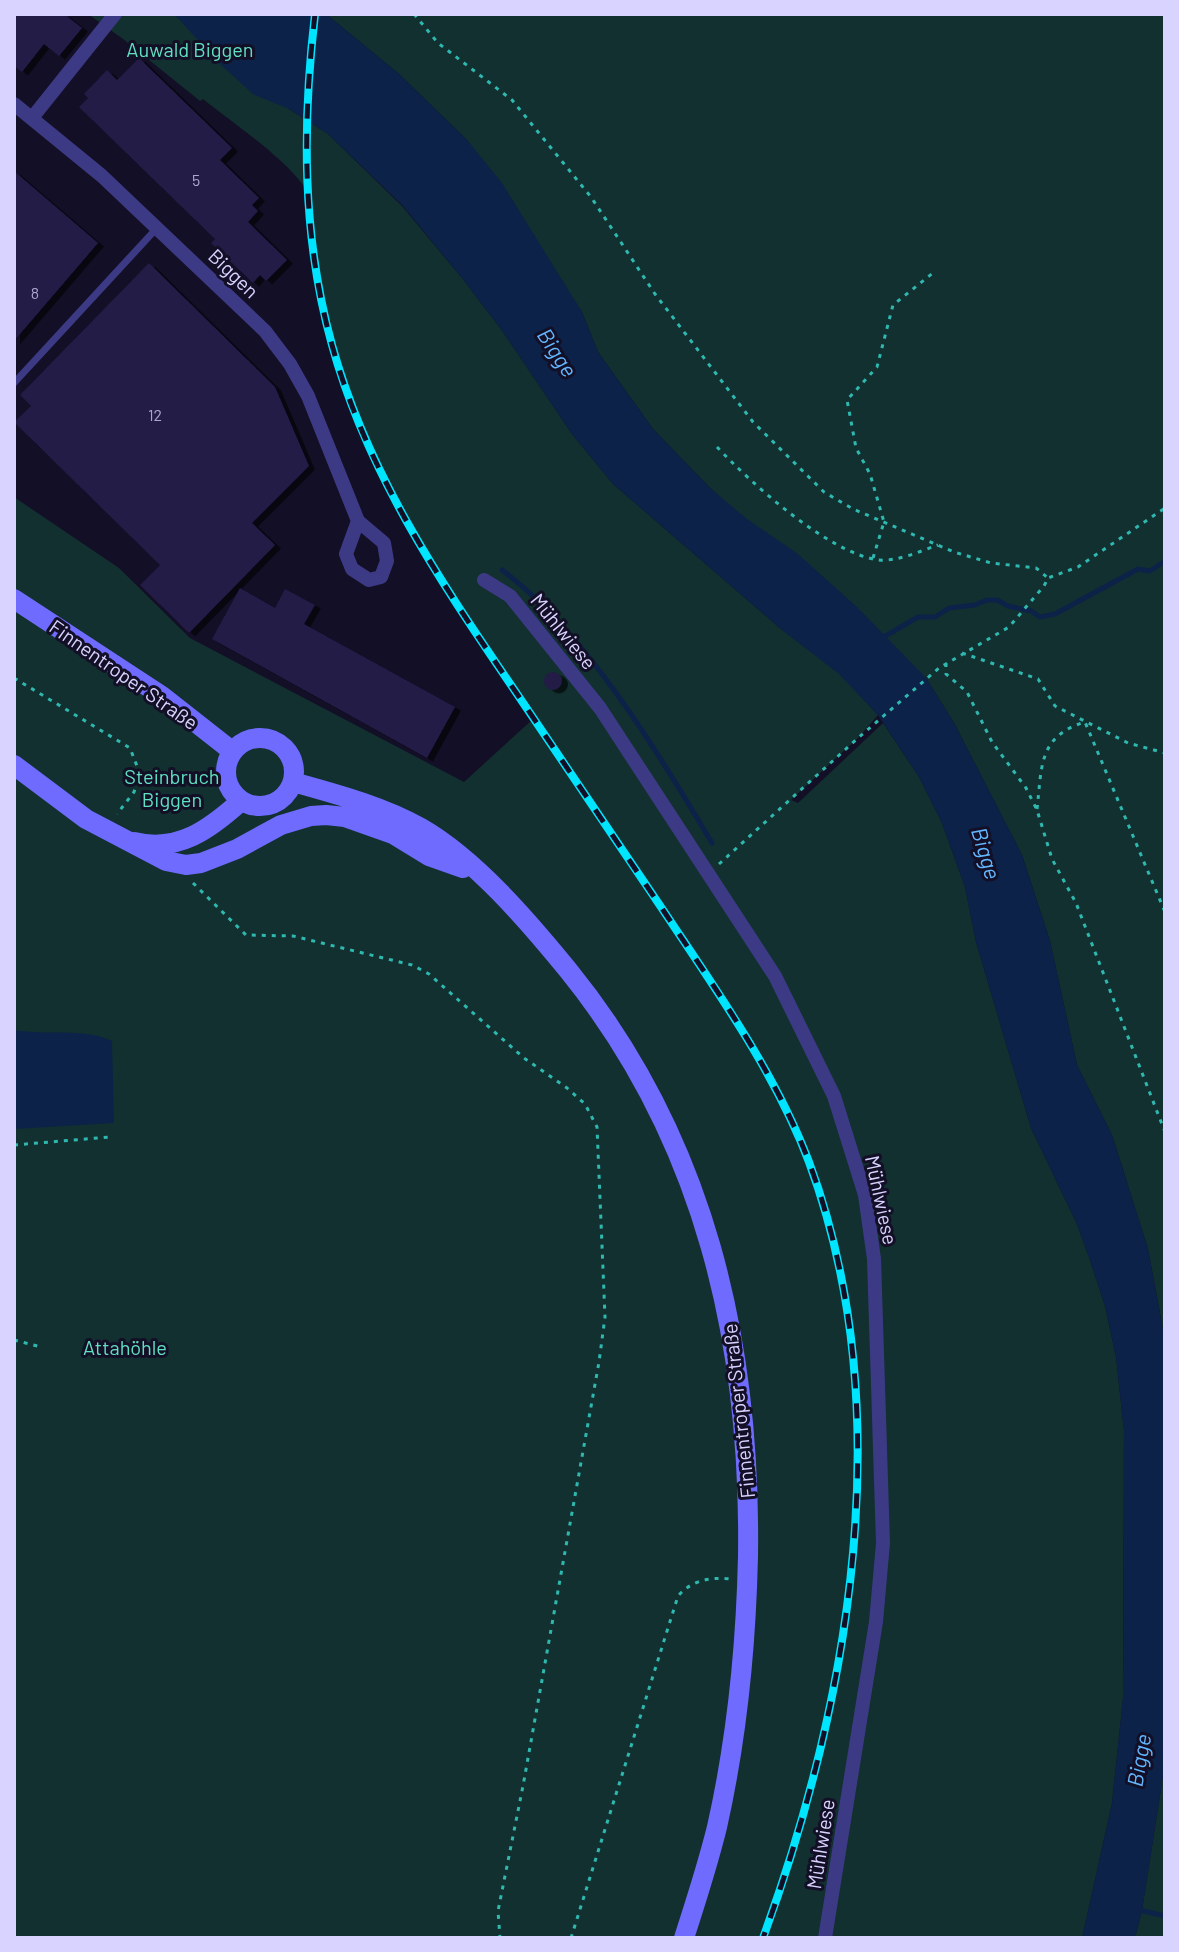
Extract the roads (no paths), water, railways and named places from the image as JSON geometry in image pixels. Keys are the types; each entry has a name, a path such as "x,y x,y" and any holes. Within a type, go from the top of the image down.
{"main road":[{"name":"Finnentroper Straße","path":"14,599 162,696 232,751"},
{"path":"255,737 272,739 286,749 293,762 293,782 282,798 260,807 241,801 228,785 225,769 232,751 245,740 255,737"},
{"path":"14,765 86,819 152,856 186,865 219,857 289,822 326,815 345,817 393,834 429,856 479,874"},
{"name":"Finnentroper Straße","path":"293,782 384,811 422,829 479,874 519,913 594,1002 624,1046 658,1108 699,1203 732,1328 740,1386 748,1491 747,1580 744,1650 728,1774 716,1828 684,1938"},
{"path":"113,834 146,845 166,845 210,829 241,801"}],"street":[{"path":"32,118 112,17"},
{"name":"Biggen","path":"14,104 158,227 265,331 290,364 308,396 358,521"},
{"name":"Mühlwiese","path":"484,580 510,596 600,708 775,976 834,1096 865,1195 874,1259 883,1543 876,1622 825,1938"}],"lane":[{"path":"14,383 158,227"}],"water":[{"name":"Bigge","path":"174,14 326,14 399,74 467,140 502,183 582,312 598,352 653,429 710,488 747,519 798,554 857,607 926,678 954,723 1022,855 1050,941 1077,1065 1112,1135 1148,1249 1165,1340 1165,1763 1135,1938 1082,1938 1112,1803 1123,1698 1124,1431 1116,1357 1105,1306 1089,1257 1076,1222 1031,1128 976,942 965,887 942,823 919,777 878,715 839,674 781,629 613,484 572,434 501,329 402,205 328,134 289,109 253,94 220,64"},
{"path":"14,1030 89,1034 112,1041 114,1123 14,1129"}],"waterway":[{"path":"882,638 918,617 935,617 949,608 975,605 987,600 997,600 1040,617 1055,614 1138,569 1150,571 1165,561"},
{"path":"502,570 563,626 591,660 644,733 712,843"},
{"path":"1135,1909 1165,1916"}],"railway":[{"path":"315,14 308,97 310,222 322,304 332,345 364,437 407,522 457,605 703,970 762,1064 809,1162 837,1256 853,1353 858,1452 853,1552 840,1651 820,1750 794,1846 763,1938"}],"park label":[{"name":"Auwald Biggen","path":"190,49"},
{"name":"Steinbruch Biggen","path":"172,788"},
{"name":"Attahöhle","path":"125,1347"}]}
